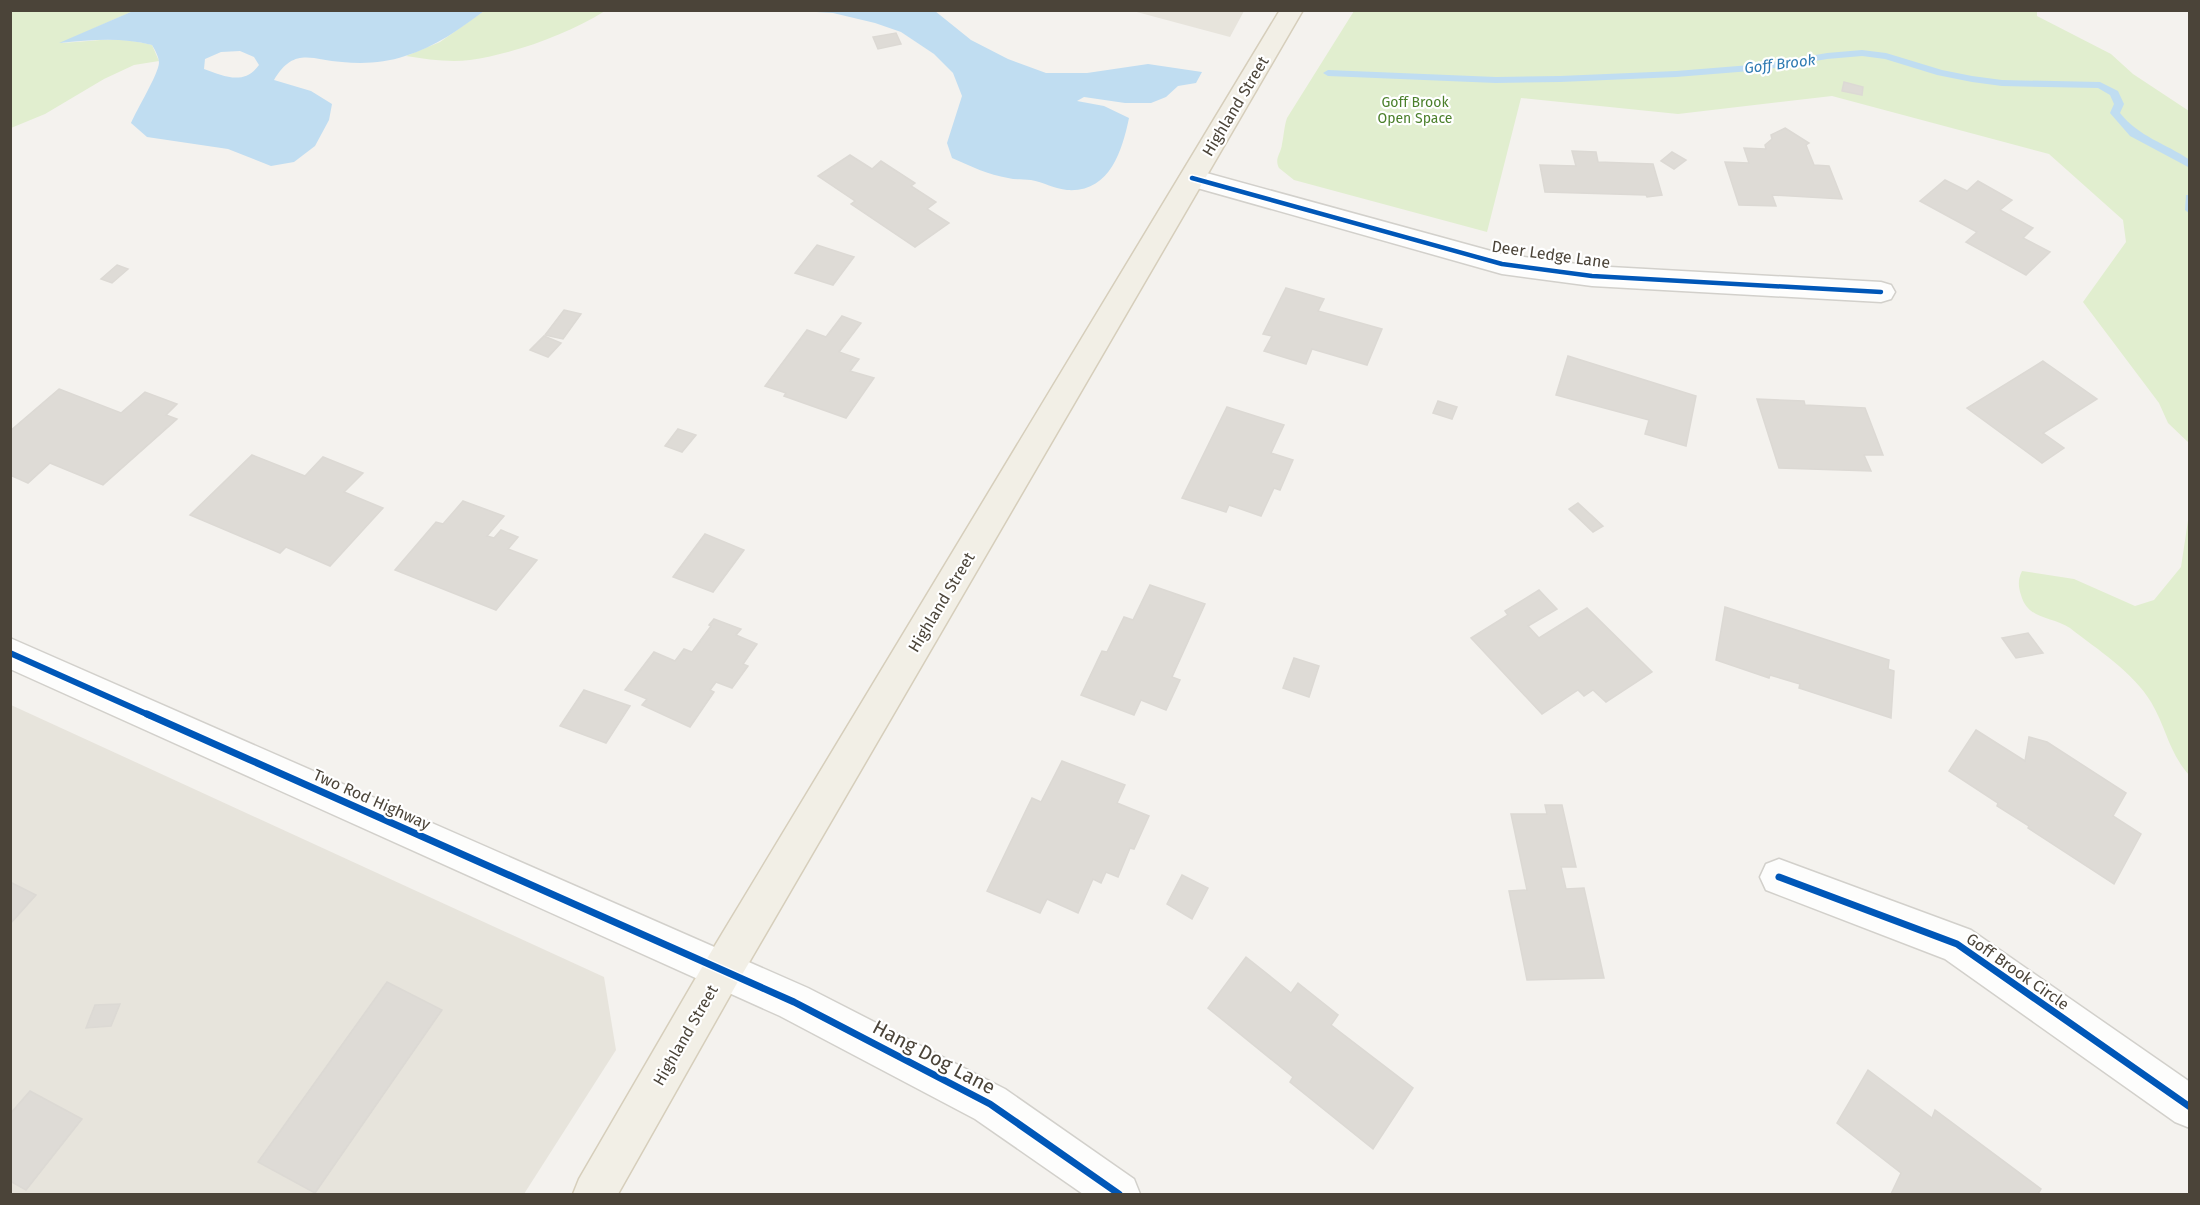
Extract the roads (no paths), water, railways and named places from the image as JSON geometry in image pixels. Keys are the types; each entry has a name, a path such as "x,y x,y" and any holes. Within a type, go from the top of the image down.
{"main road":[{"name":"Highland Street","path":"594,1194 722,970 1292,10"}],"street":[{"name":"Deer Ledge Lane","path":"1192,178 1502,264 1592,276 1881,292"},
{"name":"Two Rod Highway","path":"10,653 722,970"},
{"name":"Goff Brook Circle","path":"1779,877 1957,944 2190,1107"},
{"name":"Hang Dog Lane","path":"722,970 794,1002 990,1104 1119,1194"}],"water":[{"path":"133,10 484,11 437,43 382,62 358,63 304,58 289,63 281,69 274,80 311,91 332,104 329,120 315,146 294,162 271,166 228,149 147,137 131,123 158,68 158,58 152,45 117,40 59,43","holes":["240,51 254,57 259,65 247,75 240,77 233,78 204,69 205,59 221,52"]},
{"path":"799,11 935,11 971,40 1008,59 1046,73 1087,73 1148,64 1202,72 1196,83 1178,86 1166,97 1151,103 1125,103 1084,97 1077,101 1104,106 1129,118 1117,157 1103,178 1081,189 1067,190 1031,180 994,175 952,158 947,143 962,96 953,73 934,54 901,32 875,23 833,13"}],"waterway":[{"name":"Goff Brook","path":"1328,73 1496,80 1560,79 1676,74 1763,67 1827,56 1862,53 1886,56 1940,73 1972,79 2002,83 2100,85 2114,93 2119,104 2115,113 2127,128 2142,139 2190,165"},
{"name":"Goff Brook","path":"2190,198 2190,210"}],"park label":[{"name":"Goff Brook Open Space","path":"1415,110"}]}
